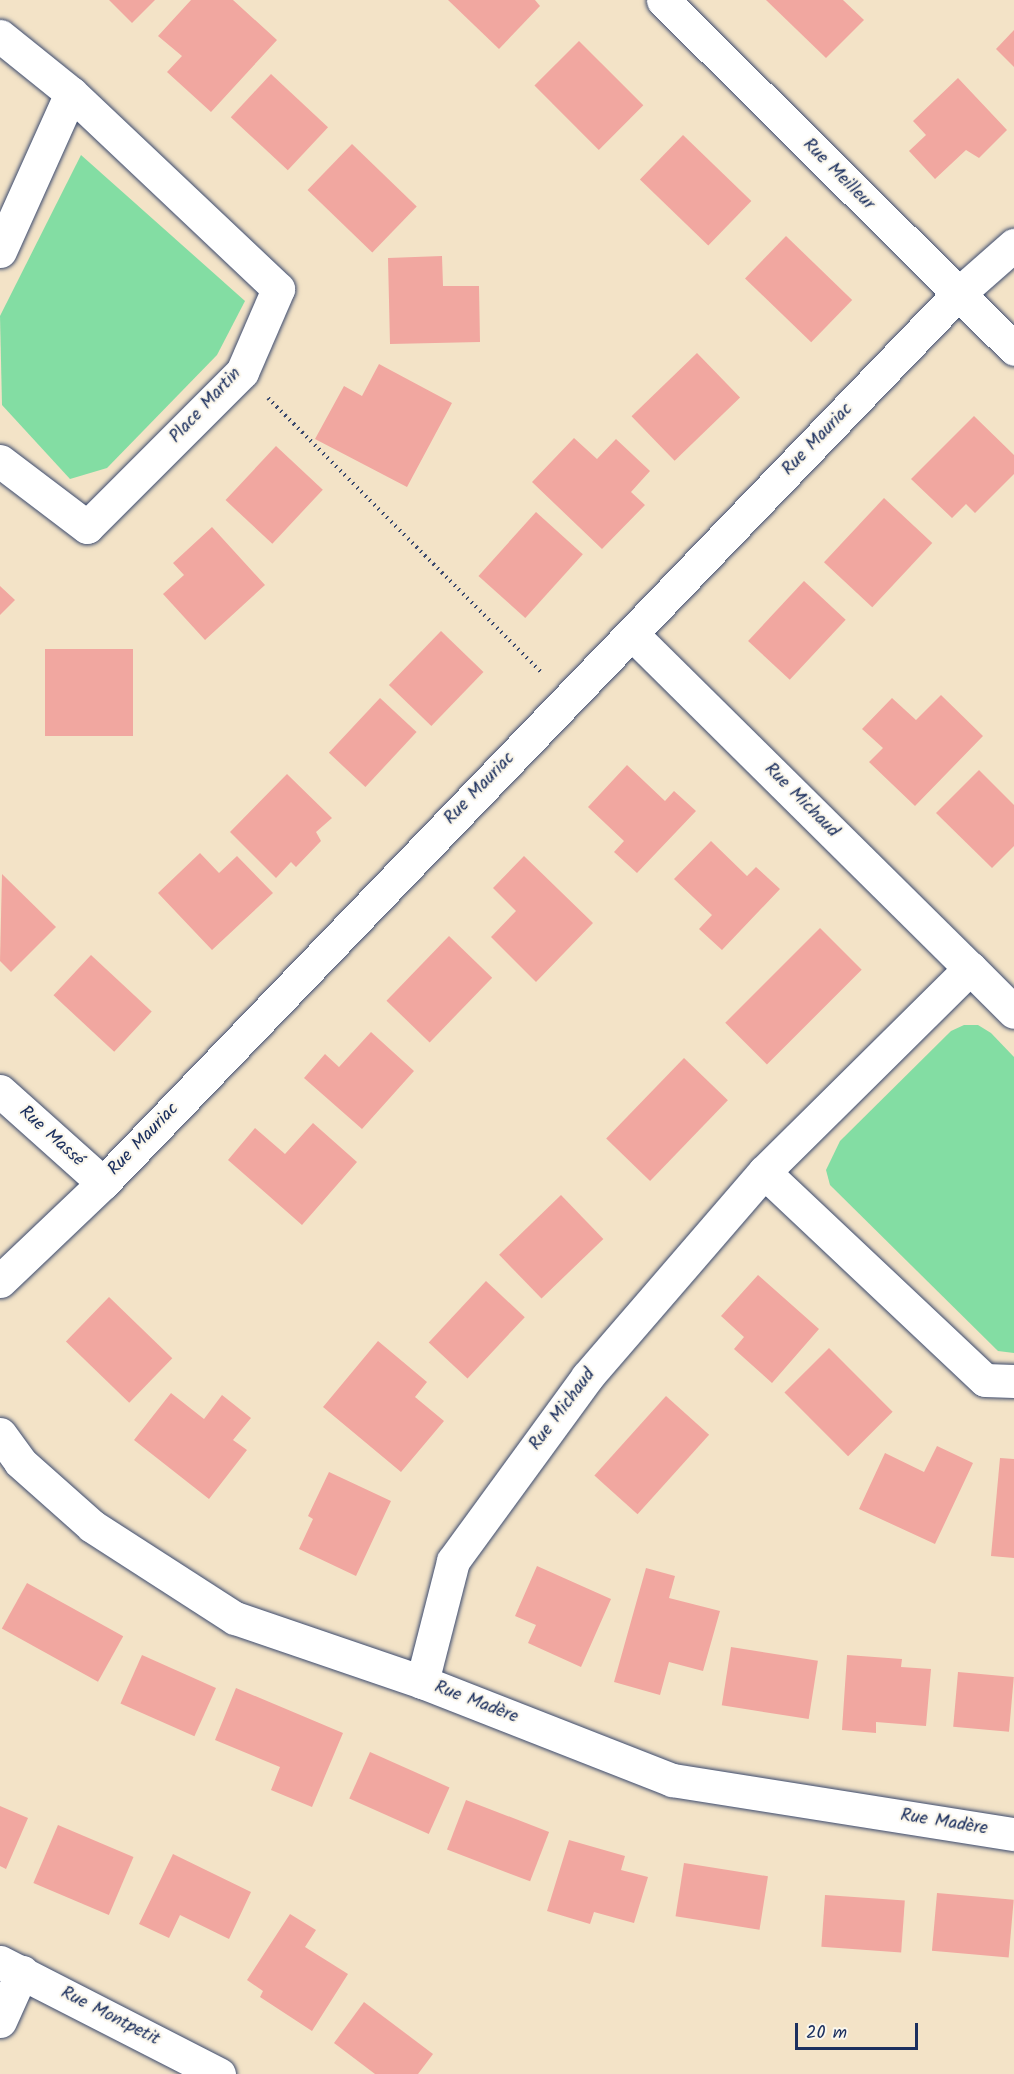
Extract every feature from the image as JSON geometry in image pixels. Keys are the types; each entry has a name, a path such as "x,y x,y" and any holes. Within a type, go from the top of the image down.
{"street":[{"name":"Rue Meilleur","path":"663,0 957,295 1014,349"},
{"name":"Place Martin","path":"0,36 71,93 278,289 242,372 87,527 0,461"},
{"path":"0,251 71,93"},
{"name":"Rue Mauriac","path":"0,1281 103,1183 957,295 1014,245"},
{"name":"Rue Michaud","path":"632,633 1014,1012"},
{"name":"Rue Michaud","path":"422,1682 453,1561 587,1377 764,1172 969,968"},
{"name":"Rue Massé","path":"0,1091 103,1183"},
{"path":"764,1172 985,1380 1014,1381"},
{"name":"Rue Madère","path":"0,1434 20,1462 92,1526 235,1618 422,1682 672,1780 1014,1834"},
{"path":"0,2021 11,1967"},
{"name":"Rue Montpetit","path":"11,1967 219,2074"}],"path":[{"path":"242,372 567,698"}],"green space":[{"path":"81,155 245,301 217,355 107,468 70,479 2,405 0,316"},
{"path":"964,1025 978,1025 991,1033 1014,1057 1014,1353 998,1351 830,1185 826,1170 840,1141 951,1031"}],"building":[{"path":"109,0 155,0 132,23"},
{"path":"191,0 233,0 277,40 211,112 167,72 182,56 158,36"},
{"path":"448,0 535,0 540,6 499,49"},
{"path":"766,0 843,0 864,20 826,58"},
{"path":"1014,30 1014,67 996,49"},
{"path":"579,41 643,105 599,150 534,86"},
{"path":"271,74 328,127 288,170 231,117"},
{"path":"958,78 1007,130 979,158 966,150 935,179 909,151 926,135 913,121"},
{"path":"683,135 751,201 708,246 640,180"},
{"path":"352,144 417,207 372,253 308,190"},
{"path":"786,236 852,300 811,342 745,278"},
{"path":"442,256 443,286 479,286 480,342 390,344 388,258"},
{"path":"697,353 740,398 675,461 632,416"},
{"path":"379,364 452,403 407,487 315,439 344,386 362,396"},
{"path":"974,416 1014,455 1014,474 975,513 966,504 952,518 911,479"},
{"path":"574,438 597,459 616,439 650,471 631,492 645,505 602,549 532,482"},
{"path":"276,446 323,490 272,544 226,500"},
{"path":"884,498 932,543 872,607 824,562"},
{"path":"536,512 583,554 525,618 478,576"},
{"path":"212,527 265,585 205,640 163,594 184,575 173,563"},
{"path":"804,581 846,620 790,680 748,641"},
{"path":"0,586 15,600 0,615"},
{"path":"441,631 483,672 431,726 389,685"},
{"path":"45,649 133,649 133,736 45,736"},
{"path":"941,695 983,736 915,806 869,762 883,748 862,729 892,698 916,720"},
{"path":"380,698 417,732 365,787 329,753"},
{"path":"627,765 665,801 674,791 696,811 637,873 614,852 624,841 588,807"},
{"path":"979,770 1014,805 1014,846 992,868 936,813"},
{"path":"287,774 332,818 316,832 321,841 296,867 291,862 276,878 230,832"},
{"path":"711,841 747,876 756,867 780,889 722,950 699,929 712,915 674,879"},
{"path":"200,853 219,873 237,856 273,893 212,950 158,893"},
{"path":"524,856 593,923 536,982 491,937 516,911 493,888"},
{"path":"2,874 56,927 11,972 0,961"},
{"path":"820,928 862,970 767,1064 725,1023"},
{"path":"449,936 492,978 430,1042 386,1001"},
{"path":"91,955 152,1012 114,1052 53,995"},
{"path":"371,1032 414,1071 362,1129 304,1078 325,1054 339,1067"},
{"path":"684,1058 728,1100 650,1181 606,1139"},
{"path":"313,1123 357,1162 302,1225 228,1160 255,1128 285,1154"},
{"path":"561,1195 603,1239 542,1299 499,1255"},
{"path":"758,1275 819,1329 772,1383 734,1349 744,1337 721,1316"},
{"path":"486,1281 525,1317 467,1379 429,1342"},
{"path":"109,1297 172,1358 129,1403 66,1342"},
{"path":"378,1341 427,1382 415,1397 444,1421 401,1472 323,1407"},
{"path":"829,1348 893,1412 848,1456 784,1393"},
{"path":"171,1393 204,1419 222,1395 251,1418 233,1440 247,1450 209,1499 134,1440"},
{"path":"666,1396 709,1435 638,1514 594,1476"},
{"path":"937,1446 973,1463 935,1544 859,1509 885,1453 924,1472"},
{"path":"1000,1458 1014,1459 1014,1558 991,1556"},
{"path":"329,1472 391,1501 356,1576 299,1549 313,1519 308,1516"},
{"path":"537,1566 611,1599 581,1667 528,1643 536,1625 515,1616"},
{"path":"646,1568 675,1576 669,1598 720,1611 703,1671 669,1662 660,1695 614,1682"},
{"path":"27,1583 123,1636 98,1682 2,1628"},
{"path":"731,1647 818,1661 809,1719 722,1705"},
{"path":"142,1655 216,1688 194,1736 120,1703"},
{"path":"847,1655 902,1659 901,1667 931,1669 926,1726 876,1722 876,1733 842,1730"},
{"path":"958,1672 1014,1677 1009,1732 953,1727"},
{"path":"236,1688 343,1733 312,1807 271,1790 280,1767 215,1740"},
{"path":"370,1752 449,1787 429,1834 349,1799"},
{"path":"466,1800 549,1832 530,1881 447,1849"},
{"path":"0,1806 28,1818 6,1869 0,1866"},
{"path":"58,1825 133,1857 109,1915 33,1883"},
{"path":"569,1840 625,1856 621,1870 648,1877 634,1923 594,1912 590,1924 547,1911"},
{"path":"173,1854 251,1892 229,1939 180,1915 169,1938 139,1924"},
{"path":"684,1863 768,1876 760,1930 676,1916"},
{"path":"937,1893 1014,1900 1009,1957 932,1951"},
{"path":"825,1895 905,1901 901,1952 821,1947"},
{"path":"290,1914 316,1930 305,1947 348,1974 312,2031 260,1997 263,1991 247,1980"},
{"path":"364,2002 433,2054 418,2074 375,2074 334,2043"}]}
